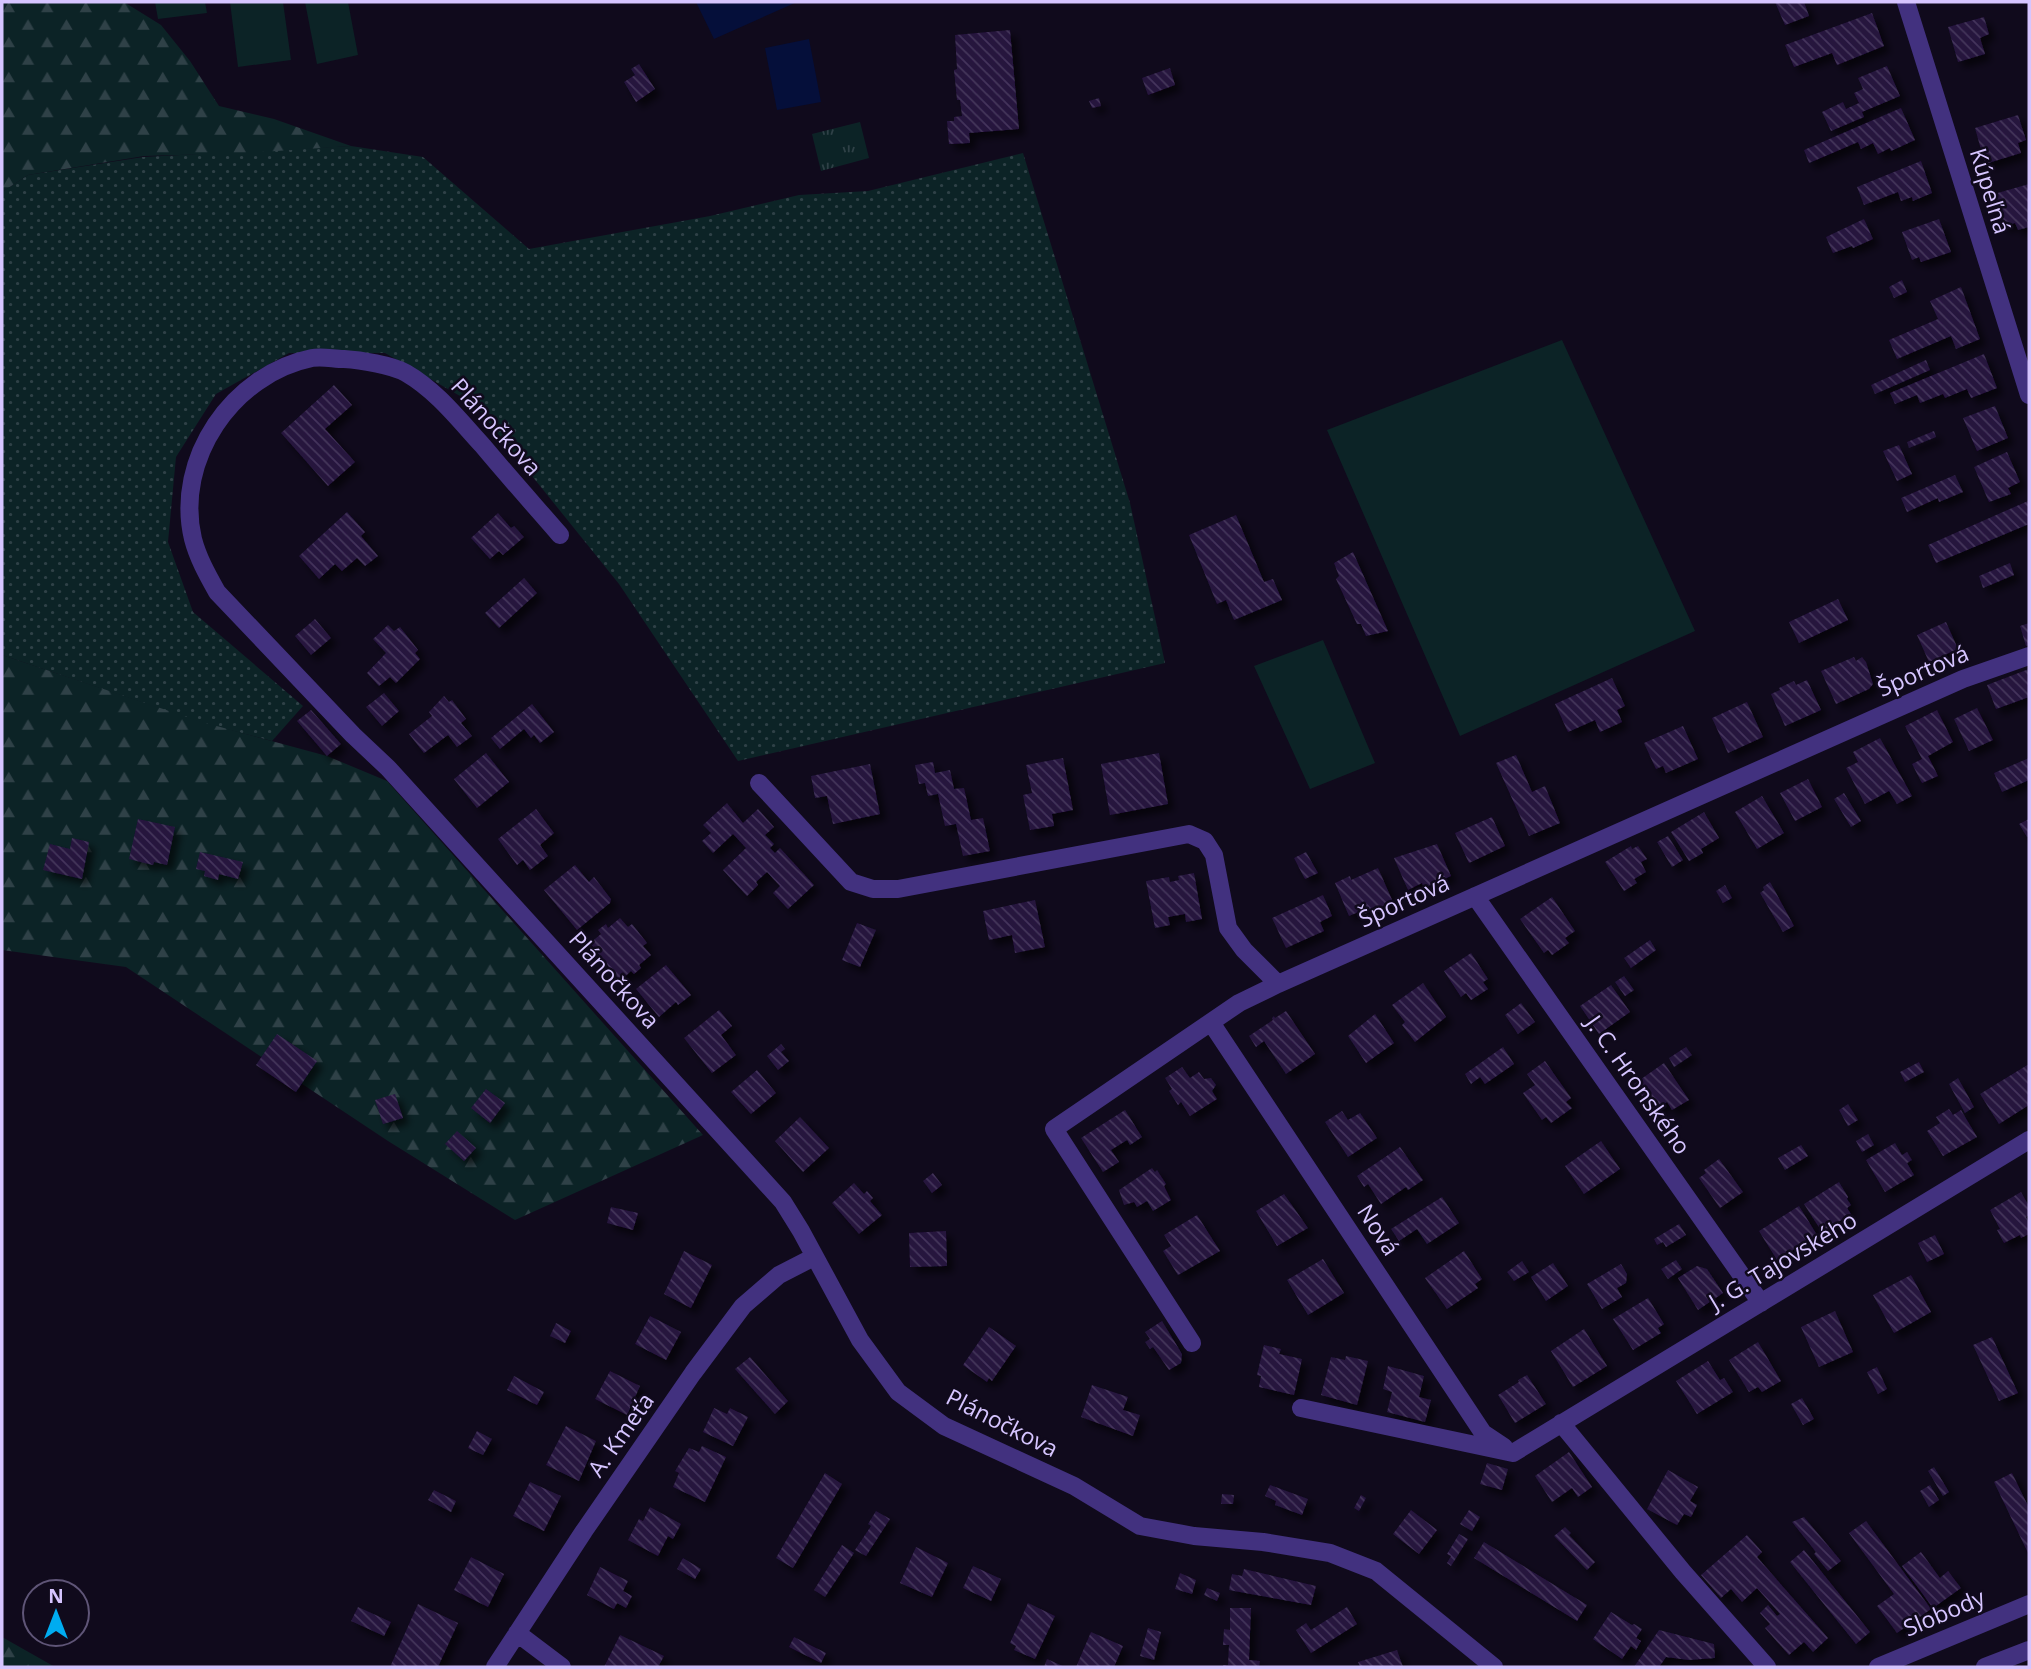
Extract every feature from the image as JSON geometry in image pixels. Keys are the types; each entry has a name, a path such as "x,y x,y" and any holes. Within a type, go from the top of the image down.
{"street":[{"name":"Kúpeľná","path":"1906,2 2029,395"},
{"name":"Plánočkova","path":"560,535 442,400 404,372 356,360 314,358 272,371 239,395 214,428 202,448 192,479 190,509 193,537 202,565 217,592 407,788 783,1202 860,1340 898,1392 944,1426 1074,1486 1140,1526 1194,1536 1263,1542 1330,1553 1376,1571 1494,1667"},
{"name":"Športová","path":"1192,1343 1055,1129 1239,1003 1278,984 1963,678 2029,656"},
{"path":"759,783 851,882 873,889 898,889 1189,834 1205,841 1214,855 1228,928 1244,950 1278,984"},
{"name":"J. C. Hronského","path":"1475,896 1761,1303"},
{"name":"Nová","path":"1212,1024 1483,1433 1513,1453"},
{"name":"J. G. Tajovského","path":"1513,1453 2029,1140"},
{"name":"A. Kmeťa","path":"495,1667 693,1373 743,1306 779,1275 814,1257"},
{"path":"1301,1408 1513,1453"},
{"path":"1562,1423 1683,1572 1767,1667"},
{"name":"Slobody","path":"1878,1667 2029,1604"},
{"path":"517,1633 562,1667"},
{"path":"1985,1667 2029,1650"}],"green space":[{"path":"2,2 124,2 161,25 190,61 219,106 274,119 351,146 144,156 28,175 2,192"},
{"path":"155,2 205,2 207,13 158,19"},
{"path":"230,2 283,2 291,60 238,67"},
{"path":"305,2 348,2 358,55 317,64"},
{"path":"860,122 869,158 821,171 812,134"},
{"path":"351,146 423,157 529,249 710,216 799,195 868,191 1023,153 1130,503 1165,663 738,761 619,584 474,404 385,353 289,353 216,394 176,457 168,542 193,612 303,706 272,741 203,723 2,655 2,192 28,175 143,157"},
{"path":"1562,340 1695,631 1460,736 1327,430"},
{"path":"1323,640 1375,763 1310,789 1254,666"},
{"path":"2,655 202,722 327,756 387,781 703,1135 515,1220 388,1141 126,967 2,950"},
{"path":"2,1637 55,1667 2,1667"}],"shaded area":[{"path":"696,2 797,2 714,39"},
{"path":"809,39 821,102 777,110 765,48"}],"building":[{"path":"1775,2 1804,2 1809,16 1785,25"},
{"path":"1872,13 1884,46 1837,65 1832,53 1794,67 1785,45"},
{"path":"1984,17 1989,34 1980,38 1985,54 1958,62 1948,27"},
{"path":"1010,30 1019,129 969,133 970,143 949,144 947,121 954,121 954,117 962,116 960,100 957,100 954,70 957,69 955,35"},
{"path":"639,64 655,89 636,102 624,82 635,75 631,69"},
{"path":"1887,66 1900,96 1862,112 1864,117 1831,131 1822,112 1843,102 1846,109 1859,103 1854,93 1863,89 1858,78"},
{"path":"1170,68 1175,85 1148,95 1142,78"},
{"path":"1099,98 1101,106 1092,108 1089,101"},
{"path":"1901,108 1915,140 1878,154 1873,143 1861,149 1858,142 1809,163 1804,150"},
{"path":"2018,115 2026,140 2018,143 2021,153 1985,164 1975,128"},
{"path":"1921,161 1932,193 1913,201 1912,197 1901,201 1898,192 1864,205 1857,187"},
{"path":"2029,184 2029,227 2018,230 2015,223 2003,227 1994,194"},
{"path":"1864,219 1873,239 1833,253 1826,237"},
{"path":"1939,219 1951,252 1921,262 1919,257 1912,260 1902,232"},
{"path":"1902,280 1907,292 1894,298 1889,287"},
{"path":"1961,287 1980,339 1956,349 1951,336 1897,359 1889,340 1938,319 1930,301"},
{"path":"1984,354 1997,388 1971,398 1967,389 1945,398 1943,394 1920,403 1917,395 1895,404 1890,393"},
{"path":"1926,360 1930,370 1875,394 1871,385"},
{"path":"334,385 352,405 325,429 355,462 328,486 281,433"},
{"path":"1995,406 2008,438 1977,451 1963,418"},
{"path":"1934,431 1936,437 1909,448 1907,442"},
{"path":"1899,445 1912,474 1897,481 1883,451"},
{"path":"2007,452 2020,482 2008,488 2011,494 1989,502 1974,467"},
{"path":"1955,475 1963,492 1939,502 1938,498 1907,512 1901,498"},
{"path":"2028,501 2029,524 1936,563 1928,545"},
{"path":"347,512 365,532 361,536 378,556 365,566 357,558 342,571 335,564 319,579 299,556"},
{"path":"498,513 511,528 514,526 524,537 503,555 499,551 490,559 471,538"},
{"path":"1236,515 1264,582 1273,579 1282,600 1234,620 1226,600 1217,604 1189,535"},
{"path":"1353,552 1388,631 1366,636 1361,624 1357,624 1336,579 1339,576 1334,563"},
{"path":"2010,563 2014,575 1983,588 1979,576"},
{"path":"524,578 537,593 499,628 485,613"},
{"path":"1838,599 1848,620 1799,643 1789,622"},
{"path":"315,619 331,638 311,655 295,636"},
{"path":"1946,622 1958,649 1929,662 1917,635"},
{"path":"2029,623 2029,645 2026,646 2020,626"},
{"path":"388,625 394,631 400,627 418,650 415,653 420,659 396,683 390,677 379,686 367,673 386,653 373,639"},
{"path":"1854,657 1856,661 1862,657 1866,662 1873,684 1869,689 1836,704 1821,671"},
{"path":"2029,669 2029,697 1996,709 1987,685"},
{"path":"1612,678 1625,706 1617,710 1622,722 1600,732 1595,720 1568,732 1555,704"},
{"path":"1807,680 1821,710 1785,726 1771,694 1794,681 1796,685"},
{"path":"384,693 399,711 382,726 366,707"},
{"path":"444,696 449,702 452,700 466,719 461,723 472,736 457,747 448,735 424,753 409,734 432,716 429,712"},
{"path":"1747,702 1763,737 1728,753 1712,718"},
{"path":"532,704 554,732 540,743 534,735 531,738 524,729 500,749 491,738"},
{"path":"1977,708 1993,740 1969,751 1954,719"},
{"path":"311,710 341,744 327,756 297,721"},
{"path":"1937,710 1953,742 1928,756 1938,776 1922,783 1912,764 1922,759 1905,726"},
{"path":"1683,726 1698,759 1666,773 1663,766 1656,769 1644,743"},
{"path":"1880,738 1912,796 1897,804 1889,791 1865,804 1846,768 1858,762 1853,752"},
{"path":"486,753 509,782 477,808 454,779"},
{"path":"1159,753 1168,804 1110,815 1101,764"},
{"path":"1516,755 1532,792 1545,786 1560,823 1529,836 1496,763"},
{"path":"1063,758 1073,810 1052,814 1054,826 1030,830 1023,795 1032,793 1026,765"},
{"path":"2029,758 2029,780 2002,792 1994,773"},
{"path":"933,762 935,773 950,770 954,789 964,788 971,820 983,818 990,851 963,856 956,824 945,826 938,794 928,796 925,783 919,784 915,765"},
{"path":"870,764 880,814 833,824 827,796 815,798 811,776"},
{"path":"1808,779 1822,807 1795,821 1780,793"},
{"path":"1844,793 1861,821 1851,827 1834,799"},
{"path":"1762,796 1784,833 1757,849 1735,812"},
{"path":"727,803 743,823 758,809 774,827 765,835 774,844 770,848 775,853 780,848 814,885 788,909 773,893 780,886 767,872 747,896 723,870 746,848 733,834 713,853 702,841 711,833 703,825"},
{"path":"536,809 554,833 540,845 548,856 530,870 523,860 517,865 498,839"},
{"path":"1704,812 1719,838 1701,849 1703,853 1689,861 1671,832"},
{"path":"1492,817 1505,846 1469,863 1455,833"},
{"path":"138,819 175,827 167,865 154,862 153,865 129,859"},
{"path":"2029,819 2029,836 2027,837 2019,824"},
{"path":"1668,836 1683,860 1672,867 1657,842"},
{"path":"72,838 89,842 82,879 43,870 50,844 70,849"},
{"path":"1437,844 1451,876 1424,888 1422,883 1408,890 1394,858"},
{"path":"1631,846 1632,849 1638,846 1647,859 1641,862 1646,872 1634,879 1637,883 1624,891 1605,862"},
{"path":"200,852 243,862 238,879 219,874 218,880 204,876 205,871 196,869"},
{"path":"1306,852 1318,873 1305,879 1294,858"},
{"path":"575,865 589,882 594,877 611,899 610,903 577,930 544,890"},
{"path":"1378,868 1393,902 1365,914 1363,910 1349,916 1335,883 1350,876 1351,880"},
{"path":"1194,873 1202,919 1186,922 1185,914 1168,917 1170,925 1155,928 1146,881 1169,877 1170,882 1179,880 1178,876"},
{"path":"1770,882 1794,926 1783,932 1760,893"},
{"path":"1725,885 1732,898 1723,903 1716,891"},
{"path":"1323,895 1332,916 1320,922 1324,931 1286,948 1272,918"},
{"path":"1552,897 1575,931 1565,938 1569,943 1552,955 1548,950 1544,953 1520,919"},
{"path":"1035,900 1045,947 1015,953 1012,935 989,940 983,911"},
{"path":"620,918 628,927 632,924 647,943 643,946 651,955 639,965 641,968 634,974 631,971 620,981 590,943 601,934 598,930 606,924 608,928"},
{"path":"857,923 876,930 860,967 842,960"},
{"path":"1650,940 1656,950 1631,968 1624,958"},
{"path":"1471,953 1488,979 1483,982 1488,989 1471,1000 1466,993 1461,997 1444,971"},
{"path":"666,965 691,995 678,1005 676,1002 659,1017 636,989"},
{"path":"1624,976 1634,990 1625,996 1615,982"},
{"path":"1423,983 1446,1017 1415,1042 1392,1005"},
{"path":"1611,985 1630,1012 1599,1034 1580,1006"},
{"path":"1521,1003 1535,1022 1518,1034 1505,1015"},
{"path":"719,1010 732,1026 721,1035 736,1055 712,1073 684,1038"},
{"path":"1286,1011 1315,1054 1286,1074 1264,1041 1256,1047 1249,1036 1273,1020 1274,1016 1275,1018"},
{"path":"1375,1014 1394,1043 1366,1063 1348,1036"},
{"path":"277,1034 317,1061 296,1092 256,1065"},
{"path":"781,1044 785,1049 781,1052 789,1061 778,1070 767,1056"},
{"path":"1503,1047 1514,1064 1485,1084 1480,1077 1471,1084 1465,1074"},
{"path":"1686,1047 1692,1055 1674,1067 1669,1058"},
{"path":"1545,1061 1571,1098 1566,1102 1572,1108 1551,1123 1546,1117 1542,1120 1523,1093 1535,1085 1527,1074"},
{"path":"1919,1062 1924,1072 1905,1082 1900,1072"},
{"path":"1664,1063 1689,1100 1672,1110 1667,1102 1653,1112 1634,1084"},
{"path":"2029,1064 2029,1105 1999,1124 1980,1094"},
{"path":"1182,1067 1190,1078 1199,1072 1204,1079 1211,1078 1216,1085 1212,1091 1217,1099 1190,1116 1181,1102 1178,1105 1165,1078"},
{"path":"757,1070 776,1093 751,1114 731,1092"},
{"path":"1958,1078 1974,1107 1965,1113 1949,1084"},
{"path":"486,1089 505,1103 490,1123 471,1108"},
{"path":"395,1094 403,1118 383,1124 375,1100"},
{"path":"1848,1104 1858,1120 1848,1126 1839,1110"},
{"path":"1949,1109 1953,1115 1961,1110 1977,1137 1943,1156 1927,1131 1940,1123 1936,1117"},
{"path":"1125,1110 1142,1137 1130,1145 1127,1140 1111,1150 1119,1162 1103,1172 1081,1138"},
{"path":"1342,1111 1348,1120 1360,1113 1377,1138 1348,1157 1325,1122"},
{"path":"800,1117 829,1148 803,1172 775,1141"},
{"path":"457,1131 476,1148 464,1161 445,1144"},
{"path":"1868,1134 1874,1145 1862,1152 1856,1141"},
{"path":"1601,1141 1620,1169 1584,1194 1565,1166"},
{"path":"1895,1143 1902,1155 1907,1152 1912,1160 1907,1163 1914,1175 1885,1192 1866,1160"},
{"path":"1801,1145 1808,1156 1785,1170 1778,1158"},
{"path":"1400,1147 1423,1180 1408,1190 1406,1187 1381,1204 1368,1184 1364,1187 1357,1176"},
{"path":"1719,1159 1743,1192 1720,1208 1699,1178 1706,1173 1704,1170"},
{"path":"1152,1168 1155,1172 1157,1170 1166,1184 1164,1186 1171,1200 1153,1211 1147,1201 1137,1207 1134,1202 1124,1205 1119,1190"},
{"path":"933,1173 942,1185 932,1193 923,1181"},
{"path":"1839,1182 1851,1205 1847,1208 1851,1214 1822,1232 1804,1204"},
{"path":"854,1183 864,1194 867,1191 873,1198 870,1201 882,1215 859,1234 832,1203"},
{"path":"2021,1192 2029,1206 2029,1215 2026,1217 2029,1234 2021,1238 2020,1235 2004,1243 1990,1210"},
{"path":"1284,1194 1308,1228 1277,1246 1256,1211"},
{"path":"1442,1197 1459,1223 1427,1244 1417,1229 1399,1241 1391,1229"},
{"path":"1799,1206 1817,1235 1777,1260 1759,1231"},
{"path":"611,1207 638,1213 633,1230 607,1223"},
{"path":"1197,1215 1220,1251 1178,1275 1163,1251 1171,1246 1164,1235"},
{"path":"1679,1224 1686,1235 1666,1247 1663,1242 1657,1245 1654,1239"},
{"path":"946,1231 947,1266 910,1267 909,1233"},
{"path":"1935,1235 1944,1254 1927,1262 1918,1243"},
{"path":"684,1251 712,1265 691,1308 664,1294"},
{"path":"1464,1251 1482,1279 1475,1284 1478,1288 1447,1309 1425,1278"},
{"path":"1323,1259 1344,1293 1308,1315 1287,1280"},
{"path":"1676,1260 1682,1269 1668,1279 1661,1269"},
{"path":"1522,1261 1529,1272 1514,1281 1507,1272"},
{"path":"1553,1263 1568,1286 1546,1301 1531,1277"},
{"path":"1621,1264 1627,1274 1626,1283 1617,1288 1622,1297 1602,1309 1587,1284"},
{"path":"1697,1266 1707,1269 1723,1293 1698,1310 1678,1278"},
{"path":"1911,1275 1931,1312 1894,1333 1873,1295"},
{"path":"1648,1298 1664,1324 1658,1328 1661,1333 1633,1350 1613,1319"},
{"path":"1835,1311 1853,1352 1819,1367 1801,1327"},
{"path":"650,1316 681,1332 666,1360 635,1344"},
{"path":"1162,1321 1182,1354 1181,1363 1169,1370 1153,1347 1150,1349 1145,1342 1150,1339 1145,1332"},
{"path":"556,1323 571,1331 565,1343 550,1336"},
{"path":"989,1327 1016,1346 992,1381 989,1378 987,1382 963,1365"},
{"path":"1584,1329 1607,1366 1573,1387 1551,1351"},
{"path":"1992,1337 2018,1393 1999,1401 1973,1345"},
{"path":"1758,1342 1781,1381 1762,1392 1758,1387 1749,1392 1729,1360"},
{"path":"1264,1345 1281,1349 1279,1354 1302,1359 1294,1395 1259,1387 1261,1376 1257,1375"},
{"path":"1346,1356 1368,1361 1357,1405 1321,1395 1331,1357 1345,1360"},
{"path":"750,1357 788,1401 775,1414 735,1369"},
{"path":"1708,1361 1720,1380 1724,1378 1733,1392 1697,1414 1676,1381"},
{"path":"1388,1366 1424,1376 1419,1397 1431,1400 1425,1422 1387,1412 1392,1392 1383,1389"},
{"path":"1877,1367 1887,1389 1878,1394 1867,1372"},
{"path":"610,1371 640,1386 627,1415 595,1399"},
{"path":"1527,1375 1546,1404 1515,1423 1498,1395"},
{"path":"514,1376 544,1392 537,1405 507,1390"},
{"path":"1092,1385 1128,1397 1123,1410 1140,1415 1133,1436 1081,1417"},
{"path":"1802,1398 1814,1419 1803,1425 1791,1404"},
{"path":"714,1408 727,1414 730,1408 748,1417 733,1446 703,1432"},
{"path":"566,1426 596,1441 579,1481 546,1465"},
{"path":"477,1431 492,1439 483,1455 468,1448"},
{"path":"702,1446 726,1457 705,1502 673,1487 679,1473 675,1471 689,1448 699,1452"},
{"path":"1569,1452 1592,1487 1578,1497 1572,1488 1552,1502 1535,1476"},
{"path":"1487,1463 1508,1469 1502,1490 1480,1484"},
{"path":"1934,1467 1949,1492 1943,1496 1928,1471"},
{"path":"1668,1470 1698,1487 1690,1501 1697,1505 1691,1517 1684,1514 1677,1525 1647,1509"},
{"path":"825,1473 842,1484 793,1568 776,1558"},
{"path":"2012,1473 2029,1508 2029,1555 1994,1482"},
{"path":"530,1482 561,1496 544,1531 513,1516"},
{"path":"1270,1485 1308,1499 1302,1515 1275,1505 1276,1501 1265,1496"},
{"path":"1930,1485 1939,1500 1929,1507 1920,1491"},
{"path":"434,1490 456,1501 451,1512 428,1500"},
{"path":"1222,1494 1234,1495 1233,1504 1221,1504"},
{"path":"1361,1495 1366,1498 1359,1511 1354,1508"},
{"path":"650,1507 681,1524 673,1539 668,1536 658,1556 628,1540 639,1519 643,1521"},
{"path":"1411,1510 1437,1530 1419,1554 1393,1534"},
{"path":"1469,1510 1480,1517 1472,1531 1460,1524"},
{"path":"876,1511 890,1519 866,1556 855,1550 871,1526 868,1524"},
{"path":"1804,1517 1841,1561 1828,1571 1792,1522"},
{"path":"1866,1521 1931,1609 1897,1633 1877,1606 1894,1594 1849,1533"},
{"path":"1565,1527 1571,1533 1569,1535 1595,1562 1587,1570 1554,1536"},
{"path":"1459,1534 1468,1539 1451,1566 1447,1563 1451,1556 1447,1554"},
{"path":"1747,1535 1762,1552 1757,1557 1828,1638 1813,1652 1804,1642 1789,1655 1765,1628 1770,1624 1760,1613 1768,1605 1777,1616 1780,1614 1757,1588 1742,1602 1731,1589 1721,1598 1701,1575"},
{"path":"1484,1542 1587,1605 1577,1621 1474,1558"},
{"path":"842,1545 854,1553 825,1597 814,1590"},
{"path":"916,1547 948,1563 932,1597 900,1583"},
{"path":"1804,1550 1870,1632 1856,1644 1790,1562"},
{"path":"1921,1552 1940,1578 1948,1571 1961,1588 1933,1608 1902,1566"},
{"path":"471,1557 504,1574 488,1607 454,1590"},
{"path":"683,1558 701,1569 695,1579 677,1569"},
{"path":"973,1566 1001,1579 991,1601 963,1588"},
{"path":"600,1567 628,1581 623,1591 632,1596 626,1608 617,1603 614,1609 587,1595"},
{"path":"1244,1569 1316,1586 1311,1605 1229,1590 1232,1574 1242,1576"},
{"path":"1180,1573 1196,1580 1192,1594 1175,1589"},
{"path":"1207,1588 1220,1593 1217,1601 1204,1595"},
{"path":"1028,1603 1055,1616 1035,1659 1014,1650 1016,1646 1010,1643"},
{"path":"418,1604 458,1623 438,1667 390,1667"},
{"path":"358,1607 391,1622 384,1636 351,1621"},
{"path":"1347,1607 1357,1624 1311,1653 1296,1630 1306,1623 1311,1630"},
{"path":"1230,1608 1251,1608 1249,1660 1260,1661 1259,1667 1223,1667 1228,1665 1229,1645 1223,1645 1224,1629 1230,1630"},
{"path":"1611,1612 1642,1629 1636,1638 1641,1641 1636,1650 1631,1646 1622,1659 1593,1639"},
{"path":"1148,1628 1161,1632 1154,1660 1140,1656"},
{"path":"1659,1630 1714,1644 1715,1658 1689,1660 1666,1657 1659,1667 1634,1667"},
{"path":"1091,1632 1123,1646 1114,1667 1076,1667"},
{"path":"620,1635 664,1656 658,1667 604,1667"},
{"path":"794,1637 826,1653 821,1663 789,1647"},
{"path":"1397,1650 1403,1667 1360,1667 1358,1662"},
{"path":"1047,1659 1065,1667 1044,1667"}]}
